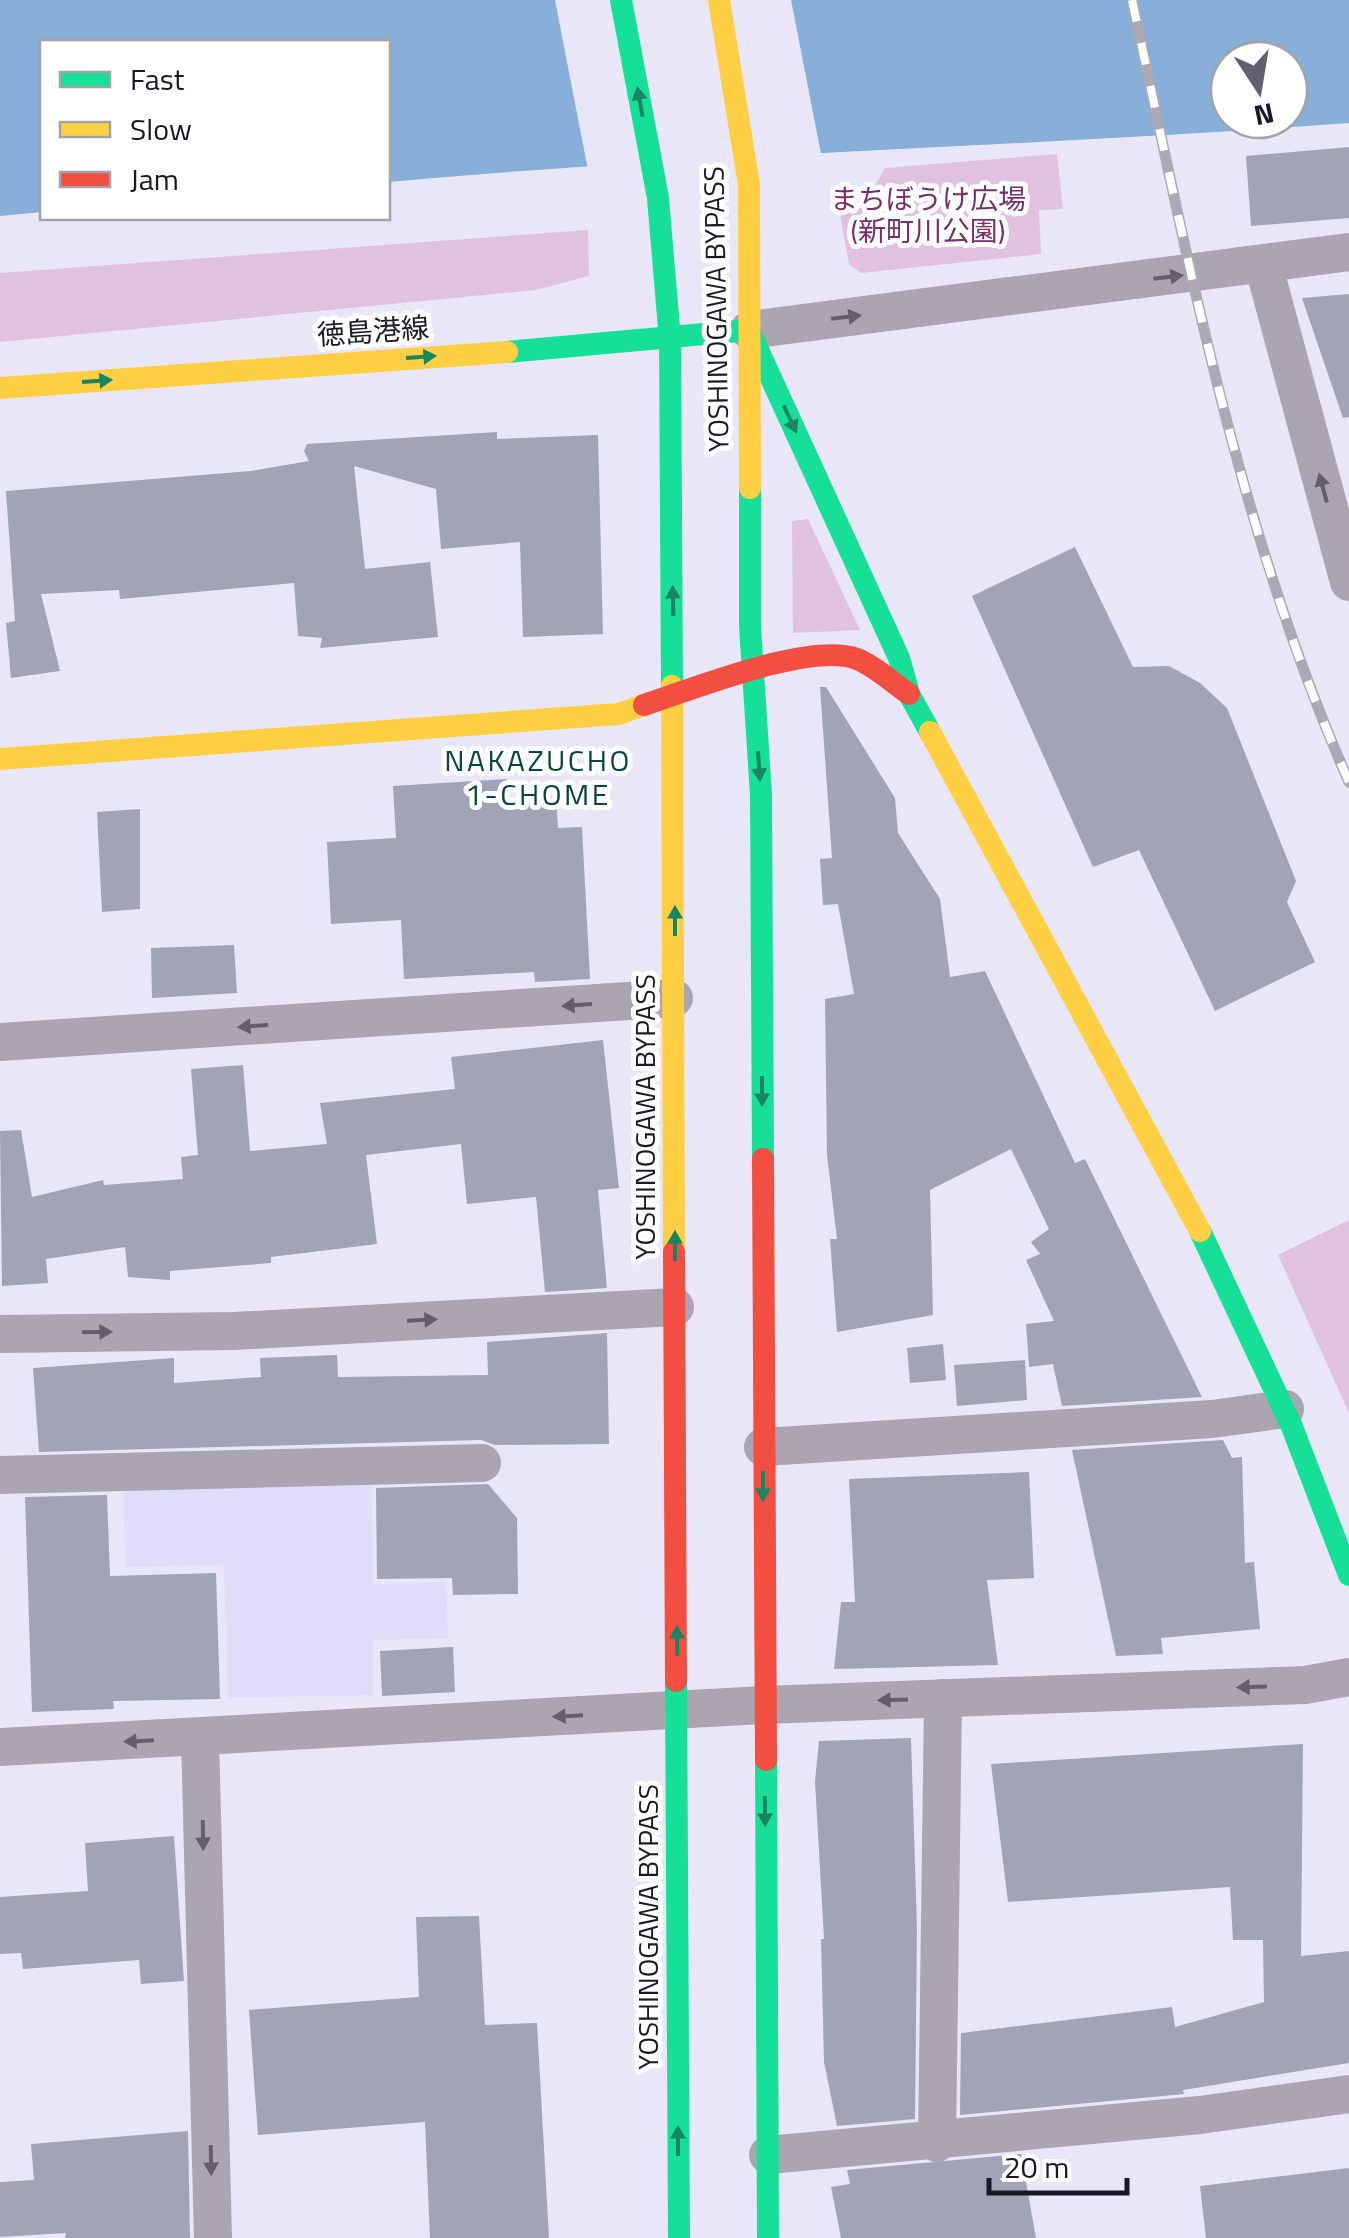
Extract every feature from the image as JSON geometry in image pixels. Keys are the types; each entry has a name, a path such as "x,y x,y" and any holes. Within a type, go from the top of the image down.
{"main road":[{"name":"YOSHINOGAWA BYPASS","path":"622,0 658,198 670,340 678,2238"},
{"name":"YOSHINOGAWA BYPASS","path":"719,0 749,184 753,669 761,796 768,2238"},
{"name":"徳島港線","path":"0,388 670,340 749,330"},
{"path":"749,330 899,658 909,694 1153,1142 1284,1410 1349,1576"},
{"path":"0,759 619,714 674,699 753,669 817,657 855,658 909,694"}],"street":[{"path":"749,330 1264,267 1349,252"},
{"path":"1264,267 1349,582"},
{"path":"0,1042 674,998"},
{"path":"0,1334 234,1331 675,1307"},
{"path":"763,1447 1212,1419 1284,1410"},
{"path":"0,1476 482,1463"},
{"path":"0,1747 678,1709 1305,1685 1349,1677"},
{"path":"937,2143 944,1698"},
{"path":"200,1738 213,2238"},
{"path":"768,2156 937,2143 1349,2094"}],"shaded area":[{"path":"371,1475 374,1584 446,1582 448,1638 373,1640 374,1695 228,1698 224,1565 125,1567 123,1481"}],"green space":[{"name":"まちぼうけ広場 (新町川公園)","path":"1057,154 1063,209 1039,210 1041,254 861,273 849,264 839,209 862,208 885,168"},
{"path":"588,230 589,276 536,290 0,342 0,273"},
{"path":"808,519 860,630 793,633 792,521"},
{"path":"1349,1220 1349,1413 1278,1255"}],"water":[{"path":"0,0 1349,0 1349,123 1309,126 1309,40 1209,40 1209,132 628,164 390,182 390,40 40,40 40,212 0,216"}],"pier":[{"path":"555,0 791,0 822,159 588,170"}],"building":[{"path":"1349,147 1349,218 1251,226 1246,156"},
{"path":"1349,294 1349,417 1343,418 1302,298"},
{"path":"497,432 497,439 598,435 603,634 523,637 520,542 441,549 436,489 354,466 365,569 430,562 438,637 320,648 322,638 298,636 294,583 120,599 119,590 41,594 60,671 11,678 6,623 15,621 6,491 251,471 309,461 304,451 307,444"},
{"path":"1075,547 1133,667 1169,666 1200,683 1227,708 1296,881 1287,902 1315,962 1215,1011 1139,850 1093,867 972,596"},
{"path":"820,687 826,687 895,798 898,833 940,899 950,977 985,971 1075,1163 1085,1159 1202,1397 1062,1406 1053,1364 1029,1367 1026,1324 1054,1321 1026,1260 1040,1254 1031,1242 1049,1229 1011,1149 930,1190 933,1315 837,1332 830,1239 837,1239 827,1155 825,999 854,994 838,904 823,905 820,859 832,858"},
{"path":"507,779 508,799 556,797 558,828 582,827 590,979 535,982 534,972 404,979 401,920 331,924 327,842 396,838 393,786"},
{"path":"140,809 140,909 102,912 97,812"},
{"path":"234,945 237,993 152,998 151,948"},
{"path":"603,1040 619,1188 598,1190 607,1288 545,1292 536,1197 467,1204 461,1144 366,1155 377,1244 271,1257 271,1263 170,1271 170,1280 128,1277 125,1247 46,1259 48,1283 2,1286 0,1131 21,1130 32,1197 103,1180 104,1185 183,1179 181,1157 198,1155 191,1069 243,1065 250,1151 327,1144 320,1103 455,1089 451,1057"},
{"path":"607,1333 609,1444 495,1445 481,1440 39,1452 33,1368 174,1358 174,1383 261,1377 260,1358 337,1355 338,1377 488,1375 487,1342"},
{"path":"943,1344 946,1380 910,1383 907,1348"},
{"path":"1025,1360 1027,1400 957,1406 954,1365"},
{"path":"1223,1440 1232,1458 1242,1457 1245,1563 1254,1562 1260,1629 1161,1638 1163,1654 1116,1656 1072,1450"},
{"path":"1029,1472 1034,1578 987,1580 998,1665 834,1669 841,1602 855,1602 849,1479"},
{"path":"488,1484 517,1518 518,1594 453,1595 452,1578 377,1579 376,1488"},
{"path":"107,1495 110,1576 216,1573 220,1699 113,1701 114,1709 32,1712 25,1497"},
{"path":"453,1647 455,1692 382,1696 380,1651"},
{"path":"911,1738 917,1928 915,2119 837,2126 824,2062 824,1939 815,1781 819,1741"},
{"path":"1303,1744 1301,1956 1349,1951 1349,2063 1183,2090 1184,2094 960,2115 961,2033 1172,2007 1175,2027 1264,2002 1263,1940 1233,1940 1230,1887 1008,1902 991,1764"},
{"path":"174,1836 184,1981 141,1984 139,1960 23,1969 21,1953 0,1954 0,1897 88,1891 85,1843"},
{"path":"479,1916 485,2025 537,2023 549,2238 430,2238 425,2122 258,2135 249,2010 419,1997 416,1917"},
{"path":"188,2131 190,2238 65,2238 66,2233 0,2237 0,2182 34,2180 31,2144"},
{"path":"1021,2154 1036,2238 841,2238 831,2187 850,2184 847,2170"},
{"path":"1349,2168 1349,2238 1206,2238 1200,2186"}],"railway":[{"path":"1132,0 1197,298 1247,495 1310,688 1349,782"}],"traffic: fast":[{"path":"621,0 658,198 670,340 672,686"},
{"path":"507,352 749,330 899,658 909,694 930,732"},
{"path":"750,488 750,626 761,795 763,1159"},
{"path":"1200,1231 1292,1427 1349,1575"},
{"path":"676,1681 679,2238"},
{"path":"766,1760 768,2238"}],"traffic: slow":[{"path":"719,0 749,185 750,488"},
{"path":"0,388 507,352"},
{"path":"672,686 674,1252"},
{"path":"0,759 619,714 644,705"},
{"path":"930,732 1200,1231"}],"traffic: jam":[{"path":"644,705 720,679 811,656 857,659 909,694"},
{"path":"763,1159 766,1760"},
{"path":"674,1252 676,1681"}],"district":[{"name":"NAKAZUCHO 1-CHOME","path":"538,778"}]}
